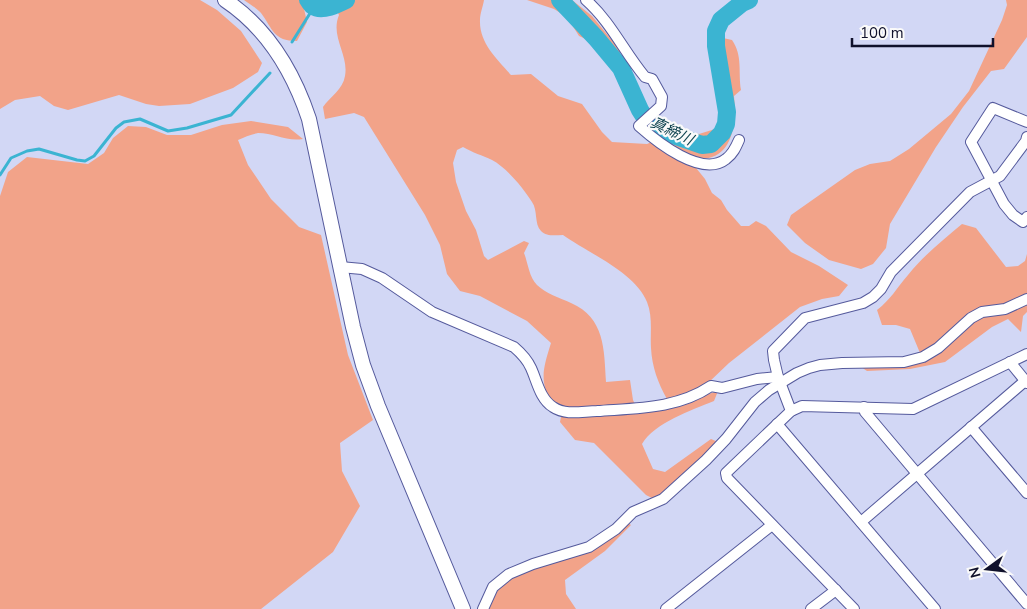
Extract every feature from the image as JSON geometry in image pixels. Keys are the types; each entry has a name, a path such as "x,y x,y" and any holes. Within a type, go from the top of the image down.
{"street":[{"path":"225,0 265,35 277,51 299,90 309,119 352,327 363,365 378,406 463,609"},
{"path":"586,0 594,7 615,34 639,69 645,76 652,79 662,97 661,106 639,126 657,141 684,157 706,164 724,161 733,152 739,140"},
{"path":"1027,122 993,108 971,142 1000,197 1013,216 1023,222 1027,216"},
{"path":"790,411 779,380 774,360 774,351 805,318 864,303 873,298 891,272 970,192 1000,176 1027,137"},
{"path":"340,267 362,269 382,278 432,312 514,347 524,356 531,368 541,394 552,407 565,413 650,408 697,395 710,386 722,388 756,379 779,380 820,365 904,362 923,357 938,348 971,318 982,312 1005,308 1027,300"},
{"path":"854,609 727,478 726,473 790,411 802,406 913,409 1027,354"},
{"path":"860,522 1026,382 1010,362"},
{"path":"483,609 493,587 509,574 533,564 589,547 616,529 633,512 663,499 706,460 755,402 779,380"},
{"path":"864,407 865,412 1027,604"},
{"path":"777,424 935,609"},
{"path":"971,427 1027,493"},
{"path":"666,609 772,525"},
{"path":"811,609 836,590"}],"shaded area":[{"path":"0,0 200,0 217,10 241,31 262,63 258,72 233,88 190,104 159,106 146,104 119,95 68,110 54,106 40,96 15,100 0,109"},
{"path":"244,0 302,0 307,22 297,41 283,39 274,33 259,11"},
{"path":"313,0 484,0 480,15 482,36 495,57 511,75 531,74 558,96 582,104 602,132 612,142 647,144 661,138 663,127 699,134 715,129 721,113 722,73 719,39 732,40 738,52 741,90 734,96 735,113 730,140 720,153 708,158 696,157 692,163 705,179 712,193 721,200 741,226 749,226 756,221 766,226 791,252 819,266 848,285 839,296 822,299 800,307 729,363 707,384 693,393 667,399 654,368 649,308 641,291 632,281 610,264 563,235 543,233 537,225 534,205 514,179 497,163 463,147 457,150 453,163 456,182 466,211 476,230 484,256 488,260 524,241 529,243 524,253 534,282 544,290 582,309 591,317 603,346 606,382 630,380 633,400 639,413 655,411 718,391 714,401 664,424 648,436 642,444 653,469 665,472 711,439 718,442 656,500 646,495 594,443 575,440 560,422 563,407 552,405 544,381 544,367 551,343 527,321 480,296 460,291 447,274 440,245 425,215 364,117 354,113 325,119 323,107 342,85 346,68 337,31 339,15 334,5 320,4"},
{"path":"527,0 572,0 592,16 619,49 621,58 612,62 590,41 579,36 567,17 554,9"},
{"path":"1006,0 1027,0 1027,37 1004,69 991,71 963,107 936,147 890,224 886,248 873,264 861,269 829,260 805,243 787,225 791,215 855,170 870,164 890,161 909,149 951,114 969,91 1002,20 1007,5"},
{"path":"251,121 288,127 303,139 297,140 258,133 238,140 248,165 271,199 299,227 321,235 348,355 373,420 340,443 342,471 360,506 333,552 261,609 0,609 0,196 8,172 27,157 88,164 104,153 113,138 128,126 146,127 167,135 191,135 222,125"},
{"path":"962,224 976,228 1006,267 1018,266 1025,261 1027,254 1027,312 1023,316 1021,332 1008,319 992,327 945,362 910,369 867,371 861,367 876,366 920,353 910,329 896,325 882,325 877,310 890,298 920,261"},
{"path":"628,523 631,525 605,551 565,580 566,594 576,609 487,609 502,583"}],"waterway":[{"name":"真締川","path":"308,0 317,8 330,7 346,0"},
{"name":"真締川","path":"560,0 621,68 647,121 673,135 702,145 711,144 722,133 726,124 727,112 716,46 716,31 721,20 742,3 749,0"},
{"path":"292,42 314,7"},
{"path":"0,175 11,158 27,151 39,149 85,161 94,156 116,128 124,122 140,119 168,131 187,128 231,115 270,73"}]}
